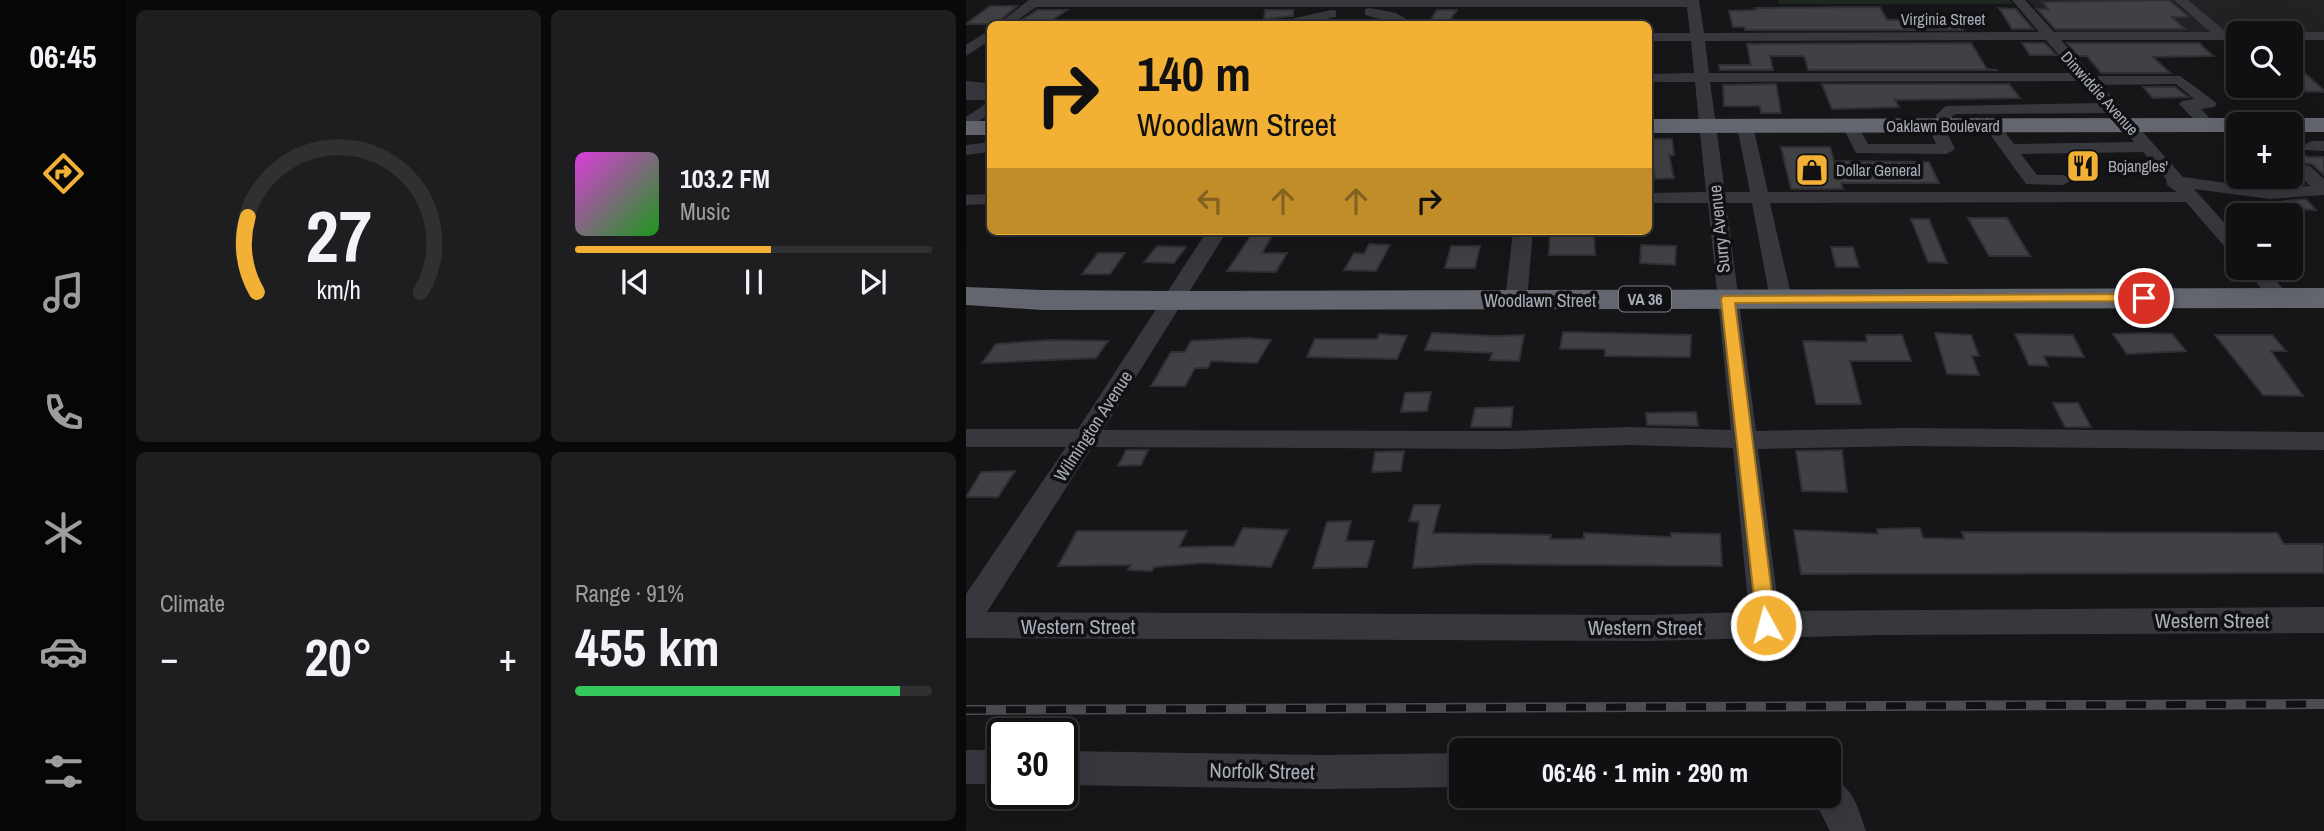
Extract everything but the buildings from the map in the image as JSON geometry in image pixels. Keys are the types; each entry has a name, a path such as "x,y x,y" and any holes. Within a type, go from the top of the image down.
{"highway":[{"name":"Oaklawn Boulevard","path":"1652,126 2004,127 2120,117 2226,125"},
{"path":"2303,125 2324,125"},
{"name":"Woodlawn Street","path":"966,296 1042,300 1172,301 2324,298"}],"street":[{"name":"Dinwiddie Avenue","path":"2018,0 2226,236"},
{"path":"2180,0 2223,36"},
{"path":"1008,21 1035,2 1359,5 1637,2 1664,19 1693,2"},
{"path":"1637,2 1637,20"},
{"name":"Surry Avenue","path":"1693,2 1766,625"},
{"path":"1299,21 1359,5 1402,21"},
{"name":"Virginia Street","path":"1652,32 1664,19 1696,37 2223,36"},
{"path":"2303,36 2324,36"},
{"path":"966,39 987,38"},
{"path":"966,52 987,39"},
{"path":"1652,78 2180,80 2209,104 2186,104 2208,125"},
{"path":"966,86 982,86 969,96 987,96"},
{"path":"979,138 987,115"},
{"path":"1745,126 1780,299"},
{"path":"2004,127 2148,147"},
{"path":"2004,127 2032,180 2180,181 2270,194 2319,191 2319,184 2304,170"},
{"path":"966,186 987,186"},
{"path":"1652,198 2194,197"},
{"path":"966,200 987,199"},
{"name":"Wilmington Avenue","path":"966,618 1085,439 1214,235"},
{"path":"1516,300 1523,235"},
{"path":"2264,280 2280,298"},
{"path":"966,438 1507,440 1629,436 1744,439 1907,437 2324,441"},
{"name":"Western Street","path":"966,625 1648,628 2324,620"},
{"path":"966,767 987,767"},
{"name":"Norfolk Street","path":"1078,768 1324,772 1449,770"},
{"path":"1840,808 1848,831"}],"shaded area":[{"path":"1778,0 2010,0 2013,4 1779,4"},
{"path":"2028,0 2324,0 2324,33 2303,33 2303,21 2226,21 2226,33 2057,33"}],"railway":[{"path":"966,710 2324,704"}],"place":[{"name":"Bojangles'","path":"2083,166"},
{"name":"Dollar General","path":"1812,170"}],"route":[{"path":"1766,625 1728,299 2144,298"}]}
